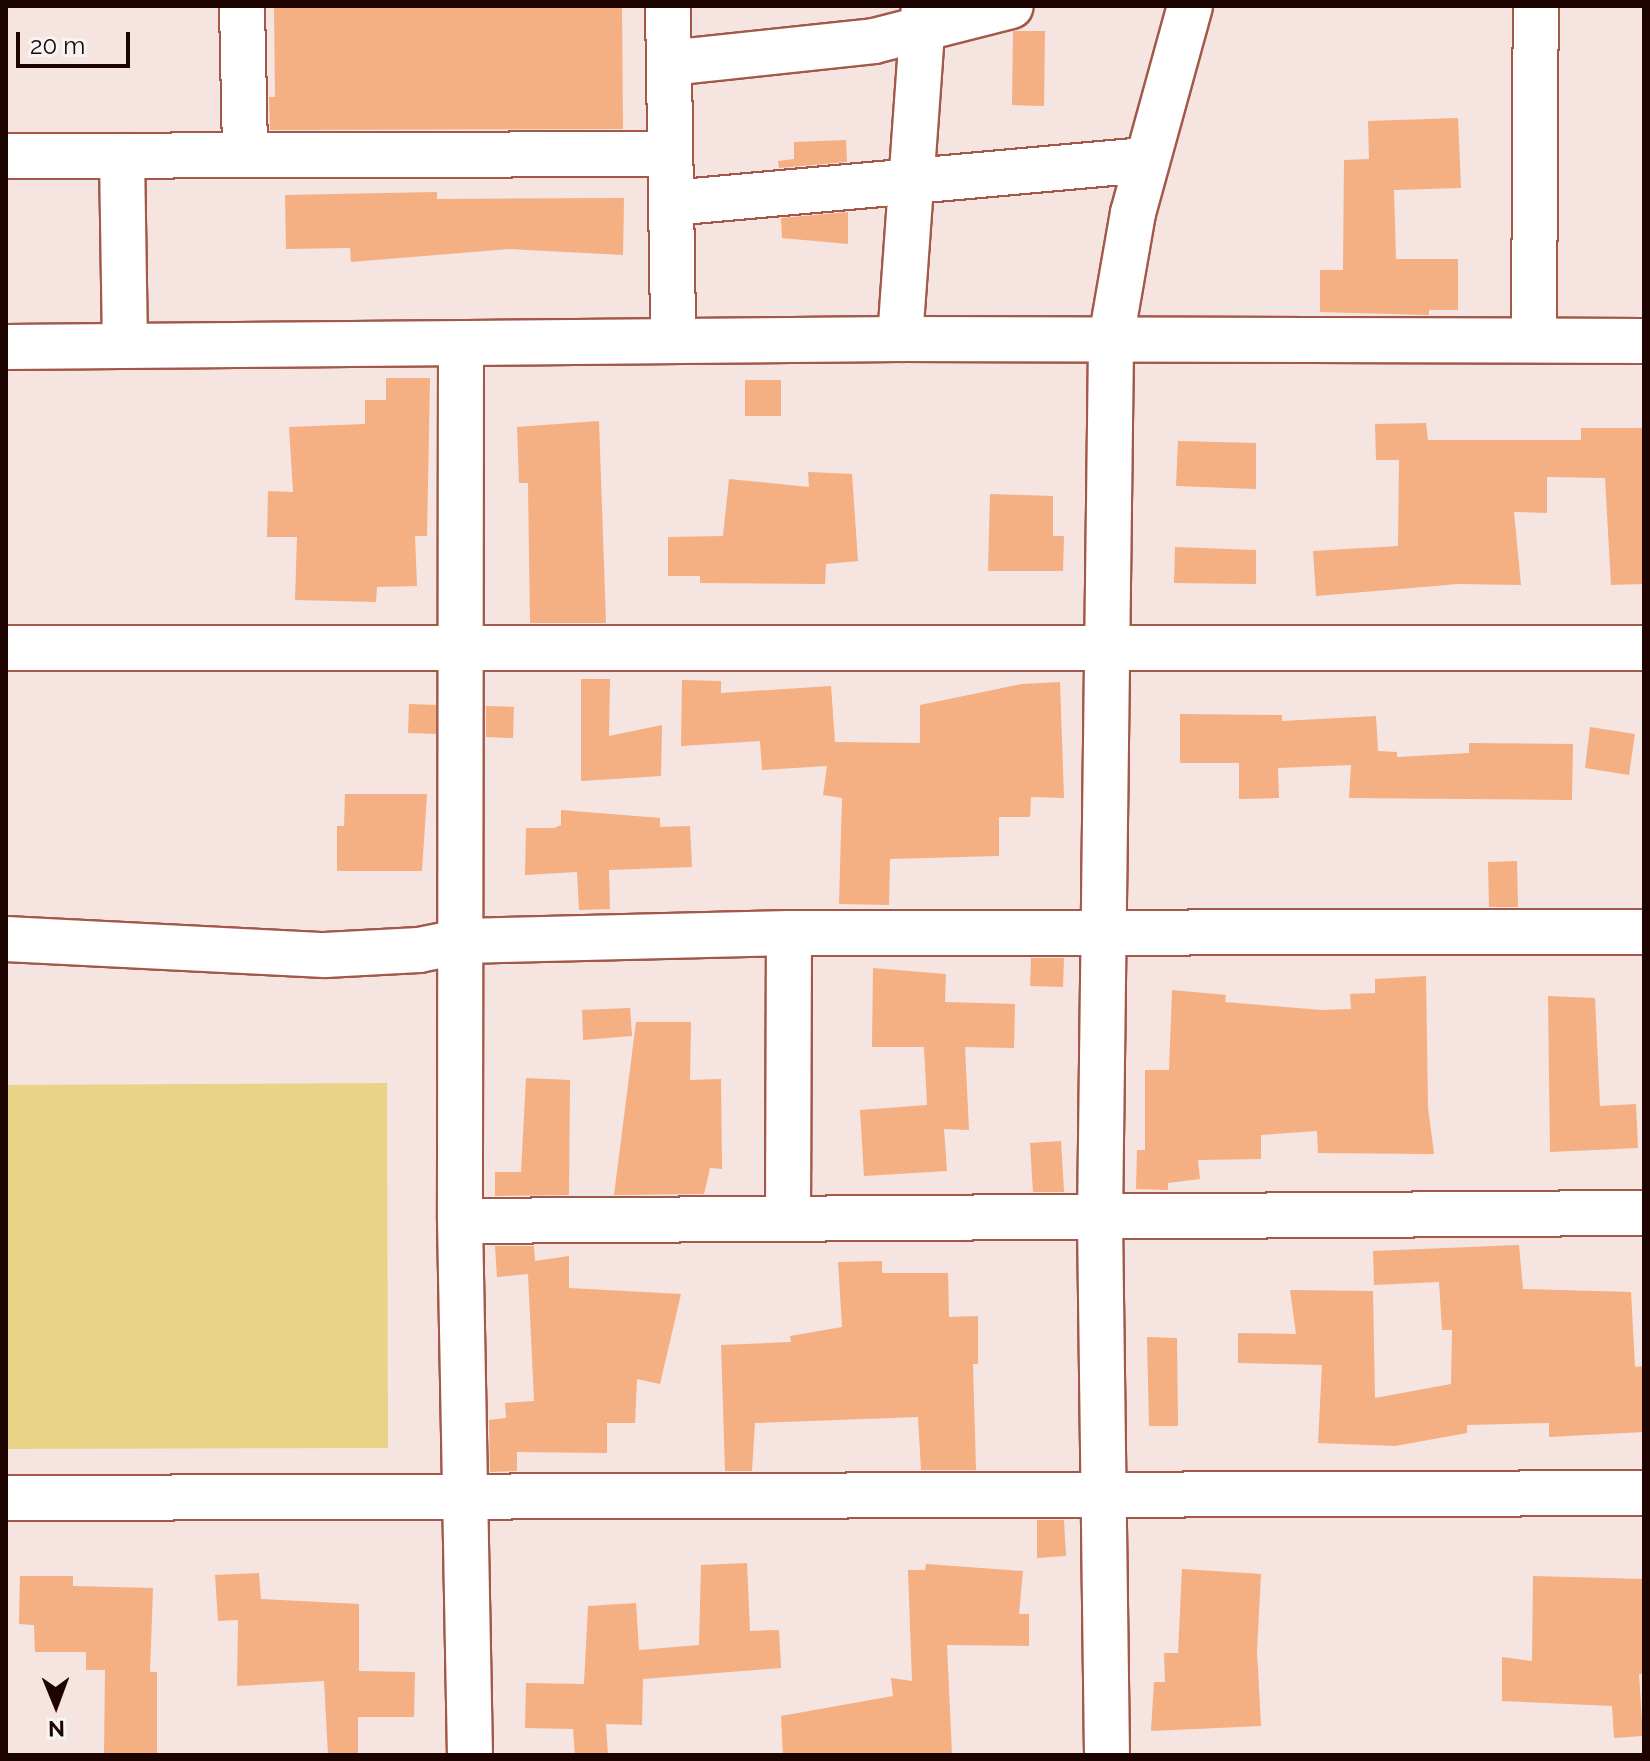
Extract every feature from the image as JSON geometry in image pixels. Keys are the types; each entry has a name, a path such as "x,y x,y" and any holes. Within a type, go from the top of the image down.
{"street":[{"path":"242,6 245,155"},
{"path":"668,6 673,340"},
{"path":"669,63 1011,6"},
{"path":"1107,1755 1100,1220 1101,931 1111,339 1147,160 1190,6"},
{"path":"1534,339 1536,6"},
{"path":"900,339 923,19"},
{"path":"6,156 669,154"},
{"path":"122,156 125,344"},
{"path":"672,203 910,178 1147,160"},
{"path":"6,347 900,339 1644,341"},
{"path":"461,343 463,941 460,1221 470,1755"},
{"path":"6,648 463,651 1644,648"},
{"path":"6,939 325,955 419,950 463,941 789,933 1644,932"},
{"path":"788,1218 789,933"},
{"path":"460,1221 788,1218 1100,1220 1644,1213"},
{"path":"6,1498 1105,1491 1644,1493"}],"shaded area":[{"path":"387,1083 388,1448 6,1449 6,1085"}],"building":[{"path":"274,6 622,6 623,129 270,130 269,97 275,97"},
{"path":"1013,31 1045,31 1044,106 1012,105"},
{"path":"1458,118 1461,188 1394,190 1396,259 1458,259 1458,310 1429,310 1429,315 1320,312 1320,270 1343,270 1344,160 1369,159 1368,121"},
{"path":"846,140 847,162 779,168 778,161 794,159 794,142"},
{"path":"437,192 437,199 624,198 623,255 509,249 351,262 350,248 286,249 285,195"},
{"path":"848,212 848,244 782,238 781,218"},
{"path":"386,378 430,378 427,536 415,536 417,586 377,587 376,602 295,600 297,537 267,537 268,491 293,492 289,427 365,424 365,400 386,400"},
{"path":"745,380 781,380 781,416 745,416"},
{"path":"599,421 606,623 530,623 528,483 519,483 517,427"},
{"path":"1426,423 1428,440 1581,440 1581,428 1644,428 1644,584 1611,585 1605,478 1547,477 1547,513 1514,512 1521,585 1458,584 1316,596 1313,551 1398,546 1399,460 1376,460 1375,424"},
{"path":"1178,441 1256,443 1256,489 1176,486"},
{"path":"808,472 852,474 858,561 826,564 825,584 700,583 700,576 668,576 668,537 723,536 729,479 809,487"},
{"path":"990,494 1053,496 1053,536 1064,536 1063,571 988,571"},
{"path":"1175,547 1256,550 1256,584 1174,583"},
{"path":"581,679 610,679 609,736 662,725 661,776 581,781"},
{"path":"682,680 721,681 721,693 831,686 835,742 920,743 920,705 1022,684 1060,682 1064,798 1031,797 1030,817 999,817 999,856 890,859 889,905 839,904 842,798 823,795 827,766 762,770 760,741 681,746"},
{"path":"409,704 436,705 436,734 408,733"},
{"path":"486,706 514,707 513,738 486,737"},
{"path":"1180,714 1282,715 1282,721 1376,716 1378,751 1397,752 1397,757 1469,753 1469,743 1573,744 1572,800 1349,798 1351,765 1278,768 1279,798 1239,799 1239,763 1180,763"},
{"path":"1590,727 1635,734 1629,775 1585,768"},
{"path":"345,794 427,794 422,871 337,871 337,826 344,826"},
{"path":"561,810 660,818 660,827 690,826 692,867 609,870 610,909 579,910 577,872 525,875 526,828 561,825"},
{"path":"1517,861 1518,907 1489,907 1488,862"},
{"path":"1031,958 1064,958 1063,987 1030,986"},
{"path":"873,968 946,974 945,1002 1015,1004 1014,1048 965,1047 969,1130 944,1129 947,1171 864,1176 860,1110 927,1105 924,1047 872,1047"},
{"path":"1426,976 1428,1107 1434,1154 1318,1153 1317,1131 1261,1135 1261,1159 1198,1160 1200,1179 1168,1183 1168,1190 1136,1189 1137,1150 1145,1150 1145,1070 1169,1070 1172,990 1226,995 1225,1002 1322,1010 1351,1009 1350,994 1375,993 1375,979"},
{"path":"1548,996 1595,998 1600,1106 1636,1104 1638,1148 1550,1152"},
{"path":"630,1008 632,1036 583,1040 582,1010"},
{"path":"636,1022 691,1022 690,1080 721,1079 722,1169 710,1168 704,1194 614,1195"},
{"path":"526,1078 570,1080 569,1195 495,1196 495,1172 521,1172"},
{"path":"1061,1141 1064,1192 1033,1192 1030,1143"},
{"path":"1519,1245 1523,1289 1631,1292 1635,1367 1644,1366 1644,1432 1549,1437 1549,1423 1467,1425 1467,1433 1395,1446 1318,1443 1322,1365 1238,1363 1238,1333 1296,1334 1290,1290 1373,1291 1375,1398 1451,1384 1452,1330 1442,1330 1439,1282 1374,1285 1373,1251"},
{"path":"495,1246 534,1246 535,1261 569,1256 569,1288 681,1294 660,1384 637,1379 635,1423 607,1423 607,1453 517,1452 517,1471 490,1472 489,1420 506,1418 505,1403 534,1401 528,1274 497,1277"},
{"path":"882,1261 882,1273 948,1273 949,1317 978,1316 978,1364 973,1364 976,1470 921,1470 918,1417 755,1423 752,1471 725,1471 721,1345 791,1342 790,1336 842,1327 838,1262"},
{"path":"1147,1337 1177,1338 1178,1426 1149,1426"},
{"path":"1037,1520 1064,1520 1066,1556 1037,1558"},
{"path":"747,1563 750,1631 779,1630 781,1668 643,1679 642,1725 606,1724 608,1755 575,1755 573,1729 525,1728 526,1683 584,1684 588,1606 636,1603 639,1650 699,1645 701,1565"},
{"path":"926,1564 1023,1571 1019,1614 1029,1614 1029,1646 947,1645 952,1755 783,1755 781,1716 893,1696 891,1678 912,1681 908,1570 925,1570"},
{"path":"1182,1569 1261,1574 1257,1651 1261,1726 1151,1731 1154,1682 1165,1682 1164,1653 1178,1653"},
{"path":"259,1573 261,1599 359,1604 359,1671 415,1672 414,1717 358,1717 358,1755 328,1755 324,1681 237,1686 238,1620 218,1621 215,1575"},
{"path":"20,1576 73,1576 73,1586 153,1588 150,1672 157,1672 157,1755 104,1755 105,1670 86,1670 86,1652 35,1652 34,1625 19,1624"},
{"path":"1533,1576 1644,1579 1644,1674 1639,1674 1643,1736 1614,1738 1612,1706 1502,1701 1502,1657 1532,1661"}]}
